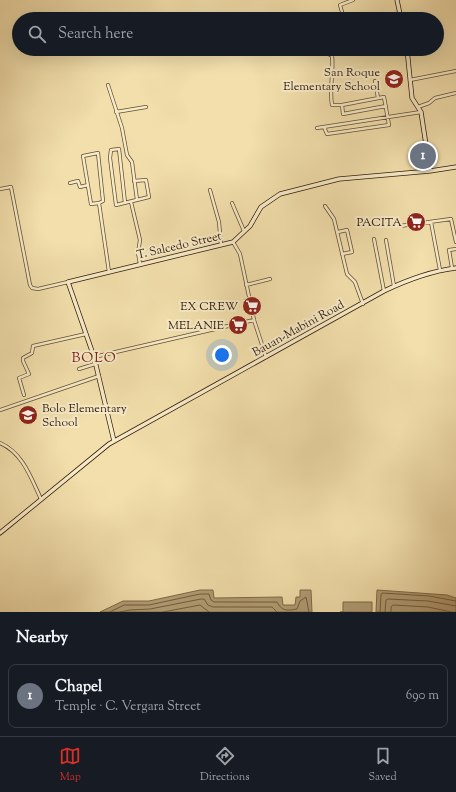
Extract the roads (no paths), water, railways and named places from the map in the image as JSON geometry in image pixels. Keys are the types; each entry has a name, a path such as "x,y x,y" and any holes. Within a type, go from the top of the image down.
{"street":[{"path":"342,12 340,5 352,0"},
{"path":"397,0 399,12"},
{"path":"324,127 328,134 389,126 384,97 342,105 332,105 331,82 334,67 332,56"},
{"path":"408,56 412,98 421,112 430,171"},
{"path":"410,80 456,71"},
{"path":"375,80 378,98"},
{"path":"108,85 122,128 127,155 132,162 137,200"},
{"path":"418,107 435,98 456,93"},
{"path":"342,105 344,114 386,106"},
{"path":"116,112 146,107"},
{"path":"317,128 421,112"},
{"path":"125,203 121,160 118,148 110,150 116,205 131,202 149,197 146,180 134,181"},
{"path":"98,153 103,201 99,203 91,204 83,156 98,153"},
{"name":"T. Salcedo Street","path":"0,190 11,187 30,285 32,288 38,289 233,242 250,226 261,207 280,194 340,179 430,171 456,167"},
{"path":"70,183 78,181 80,187 88,185"},
{"path":"210,190 220,222 221,246"},
{"path":"131,202 140,240 138,253 140,264"},
{"path":"232,202 244,231"},
{"path":"99,203 109,272"},
{"path":"325,206 334,219 347,274 356,282 363,304"},
{"path":"400,226 451,219 456,242"},
{"path":"431,222 440,270"},
{"path":"338,232 347,230 352,252 342,254"},
{"path":"374,239 384,291"},
{"path":"386,240 394,287"},
{"path":"233,242 240,254 254,320 266,357"},
{"path":"454,268 449,250 456,248"},
{"name":"Bauan-Mabini Road","path":"0,533 114,441 384,291 440,270 454,268"},
{"path":"246,285 270,279"},
{"path":"68,282 87,334 100,376 114,441"},
{"path":"94,357 254,320"},
{"path":"24,395 19,378 29,374 23,358 32,354 33,346 87,334"},
{"path":"79,369 96,364"},
{"path":"0,410 100,376"},
{"path":"0,443 15,453 22,461 41,499"}],"water":[{"path":"200,590 213,590 214,598 282,597 283,605 295,605 296,597 300,597 300,590 311,590 312,612 100,612 123,601 149,601"},
{"path":"377,590 447,595 456,598 456,612 376,612"},
{"path":"343,602 372,602 372,612 343,612"}],"place":[{"name":"San Roque Elementary School","path":"394,79"},
{"name":"Chapel","path":"423,156"},
{"name":"PACITA","path":"416,222"},
{"name":"EX CREW","path":"252,306"},
{"name":"MELANIE","path":"238,325"},
{"name":"Bolo Elementary School","path":"28,415"}],"district":[{"name":"BOLO","path":"94,357"}]}
